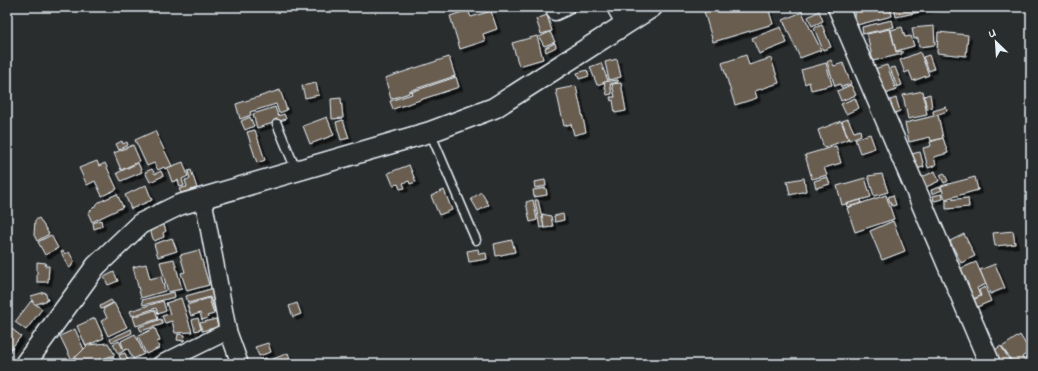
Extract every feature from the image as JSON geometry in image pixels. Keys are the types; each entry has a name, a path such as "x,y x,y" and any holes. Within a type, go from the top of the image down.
{"street":[{"path":"554,7 555,12 566,7"},
{"path":"615,7 624,25"},
{"path":"25,364 96,266 117,244 140,224 179,205 296,170 349,157 430,132 494,108 652,7"},
{"path":"838,7 990,364"},
{"path":"203,198 228,331 240,364"},
{"path":"161,364 228,331"}],"lane":[{"path":"277,124 296,170"},
{"path":"430,132 476,240"}],"building":[{"path":"768,7 773,24 713,42 703,8"},
{"path":"853,7 890,7 892,16 857,25"},
{"path":"894,7 942,7 896,17"},
{"path":"468,10 471,17 491,11 497,29 483,34 485,41 460,49 450,16"},
{"path":"819,11 823,21 812,26 808,17"},
{"path":"802,12 821,50 800,58 783,20"},
{"path":"547,15 552,31 541,34 536,19"},
{"path":"892,20 894,27 863,34 862,27"},
{"path":"822,25 831,47 823,50 814,28"},
{"path":"934,26 935,45 919,47 918,38 914,39 912,28"},
{"path":"781,27 787,43 759,54 752,38"},
{"path":"902,27 905,37 911,36 914,46 896,51 891,30"},
{"path":"890,29 896,52 902,51 902,54 873,61 867,34"},
{"path":"550,32 555,42 544,46 539,37"},
{"path":"938,32 968,35 966,56 937,53"},
{"path":"537,36 543,59 519,66 512,43"},
{"path":"555,43 556,47 546,52 545,48"},
{"path":"920,52 929,75 913,81 909,71 905,73 900,60"},
{"path":"746,55 749,65 771,58 779,83 755,91 757,98 735,105 722,63"},
{"path":"929,55 934,69 929,71 923,57"},
{"path":"449,57 455,76 409,91 409,93 391,99 385,78"},
{"path":"617,59 621,77 609,80 605,62"},
{"path":"831,60 834,66 843,63 851,84 841,87 840,84 835,86 827,62"},
{"path":"601,63 608,81 597,85 590,67"},
{"path":"826,63 832,85 811,90 809,82 805,84 801,70"},
{"path":"887,65 896,90 883,95 874,69"},
{"path":"895,67 902,85 897,87 890,68"},
{"path":"587,70 589,76 579,79 577,73"},
{"path":"456,77 459,87 393,109 390,101 412,94 411,92"},
{"path":"618,80 618,82 610,84 612,94 607,95 604,82"},
{"path":"316,83 319,95 305,98 302,86"},
{"path":"621,83 626,111 615,113 613,100 611,101 610,97 615,97 612,84"},
{"path":"851,85 856,95 841,101 837,91"},
{"path":"576,86 586,132 574,135 571,124 564,126 556,90"},
{"path":"280,90 287,110 279,113 276,104 250,112 251,115 240,119 236,104"},
{"path":"923,91 927,115 908,119 903,95"},
{"path":"930,94 932,108 927,109 924,96"},
{"path":"341,98 343,118 332,119 331,99"},
{"path":"855,98 859,108 846,114 841,104"},
{"path":"896,98 900,111 892,114 888,101"},
{"path":"275,107 278,116 284,114 286,119 257,128 253,114"},
{"path":"946,107 947,111 934,116 933,111"},
{"path":"938,115 943,138 931,141 930,137 909,142 905,123"},
{"path":"250,117 254,126 245,130 241,121"},
{"path":"327,117 334,135 310,144 303,126"},
{"path":"848,119 854,132 860,130 861,135 849,140 842,121"},
{"path":"343,120 349,138 341,140 336,122"},
{"path":"841,121 848,139 824,148 818,130"},
{"path":"255,130 265,160 257,163 247,132"},
{"path":"155,131 172,166 165,169 164,167 158,170 154,163 147,166 135,140"},
{"path":"870,134 875,148 860,153 855,139"},
{"path":"943,138 948,153 934,157 936,165 928,168 923,148 931,146 930,142"},
{"path":"122,141 123,144 127,142 128,145 119,150 116,144"},
{"path":"133,145 140,161 121,170 114,153"},
{"path":"836,146 841,163 824,168 827,175 812,179 805,155"},
{"path":"920,152 924,167 910,170 907,155"},
{"path":"97,161 99,166 105,163 117,189 102,196 95,181 87,185 79,168"},
{"path":"183,162 188,176 182,179 184,186 180,187 178,180 172,182 167,168"},
{"path":"138,163 142,172 121,181 117,173"},
{"path":"409,165 416,182 410,184 409,181 403,183 405,188 400,189 398,184 393,185 388,173"},
{"path":"152,169 155,174 161,171 163,176 150,182 145,172"},
{"path":"191,170 197,188 181,193 179,189 187,187 185,180 190,179 188,171"},
{"path":"935,171 939,181 922,189 918,179"},
{"path":"944,173 948,181 944,183 940,175"},
{"path":"882,174 888,192 874,196 868,176"},
{"path":"827,177 830,184 816,188 814,181"},
{"path":"975,177 978,190 945,199 941,186"},
{"path":"804,178 806,191 790,195 787,181"},
{"path":"865,178 871,197 842,205 837,186"},
{"path":"545,180 546,186 535,188 534,182"},
{"path":"146,185 152,200 131,209 125,195"},
{"path":"940,187 942,190 932,194 931,190"},
{"path":"546,188 547,195 534,197 533,190"},
{"path":"444,190 452,210 439,215 431,196"},
{"path":"481,192 489,205 478,211 471,199"},
{"path":"117,194 123,207 92,222 88,213 99,202"},
{"path":"942,194 943,199 934,201 933,196"},
{"path":"886,195 894,219 855,232 847,208"},
{"path":"893,195 896,205 892,206 888,197"},
{"path":"968,198 969,207 946,209 946,200"},
{"path":"533,200 537,220 530,222 526,202"},
{"path":"535,200 538,200 544,227 540,228"},
{"path":"861,200 862,203 847,207 846,204"},
{"path":"542,214 551,216 553,227 544,228"},
{"path":"563,214 564,220 555,222 554,216"},
{"path":"39,218 49,234 37,241 34,235 35,220"},
{"path":"101,220 102,226 94,229 93,223"},
{"path":"893,221 905,251 882,260 870,231"},
{"path":"163,222 166,231 163,233 164,237 154,241 149,228"},
{"path":"1013,231 1015,244 995,246 993,233"},
{"path":"964,234 975,256 961,263 950,241"},
{"path":"51,235 58,248 45,255 38,242"},
{"path":"172,238 177,251 158,257 154,244"},
{"path":"512,240 515,252 496,256 494,244"},
{"path":"478,249 479,254 486,253 487,259 469,262 467,251"},
{"path":"199,250 209,285 187,291 181,273 185,272 180,255"},
{"path":"63,251 65,254 69,252 74,261 69,268 61,252"},
{"path":"174,259 182,289 168,292 160,262"},
{"path":"37,262 46,263 45,266 49,266 48,282 37,282"},
{"path":"976,262 986,284 977,288 980,296 968,301 955,271"},
{"path":"146,264 150,279 161,276 165,291 141,298 133,267"},
{"path":"995,264 1005,288 990,294 980,270"},
{"path":"114,272 118,281 108,285 104,277"},
{"path":"985,287 991,301 975,308 971,301 981,296 979,290"},
{"path":"214,288 221,310 215,312 210,297 188,303 186,296"},
{"path":"45,292 48,300 34,305 31,296"},
{"path":"174,292 175,297 143,305 142,300"},
{"path":"181,298 192,332 175,333 172,321 165,323 162,316 170,314 166,303"},
{"path":"209,298 214,314 207,316 208,318 202,320 200,313 191,316 187,305"},
{"path":"111,300 113,303 101,309 100,306"},
{"path":"31,301 42,309 26,330 15,322"},
{"path":"163,301 166,311 158,314 156,308 132,316 130,311"},
{"path":"114,303 127,327 108,336 101,321 107,318 103,309"},
{"path":"297,303 301,314 293,317 289,306"},
{"path":"155,310 158,319 136,326 133,317"},
{"path":"95,318 104,338 86,346 77,326"},
{"path":"198,318 201,329 195,331 192,320"},
{"path":"161,319 163,324 141,331 139,327"},
{"path":"216,319 218,327 202,331 200,323"},
{"path":"8,326 21,336 7,354 7,327"},
{"path":"155,328 160,341 157,342 159,348 146,354 138,336"},
{"path":"75,329 85,352 71,359 60,336"},
{"path":"131,329 132,333 112,342 110,339"},
{"path":"135,334 144,354 133,359 128,349 124,350 121,341"},
{"path":"178,334 185,335 184,341 177,340"},
{"path":"1020,335 1030,351 1022,357 1026,364 1014,364 1002,347"},
{"path":"119,341 124,351 118,354 113,344"},
{"path":"108,343 115,355 94,361 92,364 77,364 75,358 88,345"},
{"path":"268,343 271,352 259,356 255,347"},
{"path":"1001,346 1012,364 1002,364 993,351"},
{"path":"125,353 128,360 122,363 119,355"},
{"path":"288,353 292,364 273,364 271,360"},
{"path":"113,357 115,364 95,364 96,362"},
{"path":"266,358 269,364 251,364"}]}
